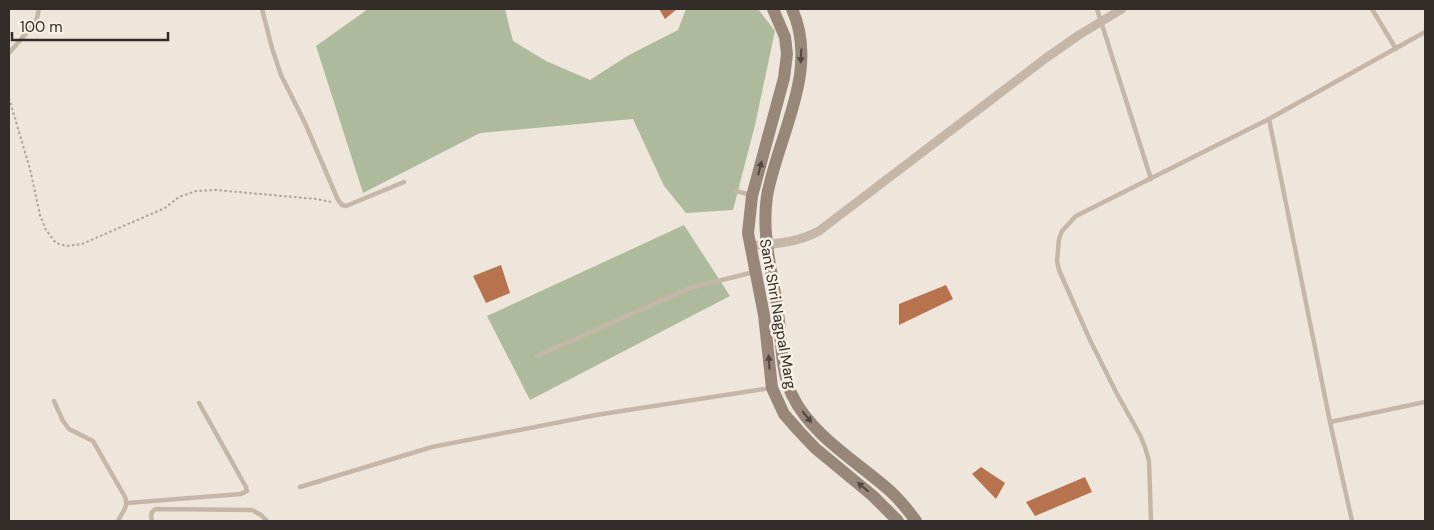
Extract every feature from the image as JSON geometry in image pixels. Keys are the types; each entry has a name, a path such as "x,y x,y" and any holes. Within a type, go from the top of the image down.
{"street":[{"name":"Sant Shri Nagpal Marg","path":"773,9 785,37 787,54 778,106 752,196 748,233 764,314 772,388 784,414 815,448 873,496 898,521"},
{"name":"Sant Shri Nagpal Marg","path":"792,9 801,35 799,81 768,196 765,231 786,375 792,395 813,425 891,491 916,521"},
{"path":"750,246 800,240 819,231 1046,58 1122,9"}],"lane":[{"path":"9,54 36,22 39,9"},
{"path":"262,9 281,75 342,205 346,206 404,182"},
{"path":"1096,9 1151,179"},
{"path":"1372,9 1396,49"},
{"path":"1151,521 1149,468 1145,447 1089,338 1059,270 1057,255 1062,230 1076,216 1269,120 1425,32"},
{"path":"1269,120 1352,521"},
{"path":"736,191 752,196"},
{"path":"537,356 690,288 756,272"},
{"path":"300,487 432,447 596,415 772,388"},
{"path":"54,401 62,421 69,430 93,440 127,502 118,521"},
{"path":"1330,422 1425,402"},
{"path":"127,502 241,494 247,491 198,403"},
{"path":"152,521 151,514 156,509 252,510 267,521"}],"path":[{"path":"9,98 30,169 40,215 46,230 56,243 66,246 82,244 165,208 179,197 196,191 216,190 301,197 342,205"}],"green space":[{"path":"368,9 505,9 513,41 546,61 590,80 629,55 678,30 686,9 758,9 775,31 755,125 733,210 686,213 664,186 633,119 480,133 363,193 316,46"},
{"path":"684,225 730,296 530,400 487,316"}],"building":[{"path":"659,9 677,9 665,19"},
{"path":"501,265 510,293 486,303 473,276"},
{"path":"946,285 953,299 899,325 899,304"},
{"path":"981,467 1005,483 996,499 972,474"},
{"path":"1085,477 1092,492 1035,516 1026,502"}]}
